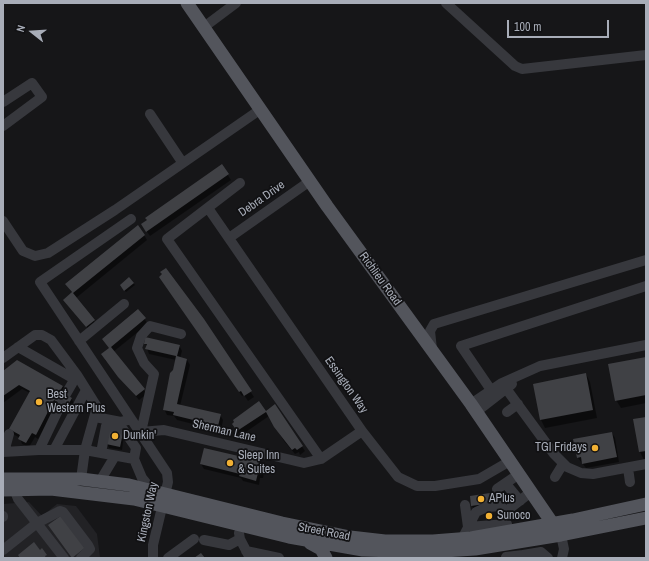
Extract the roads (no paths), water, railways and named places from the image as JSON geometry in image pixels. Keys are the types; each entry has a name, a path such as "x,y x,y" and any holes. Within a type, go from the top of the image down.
{"main road":[{"name":"Richlieu Road","path":"187,3 379,280 473,408 561,535"},
{"name":"Street Road","path":"3,479 81,479 151,490 164,499 238,525 305,540 363,550 408,555 429,555 475,549 561,535 646,518"},
{"name":"Street Road","path":"8,489 50,489 164,499 350,537 403,542 465,533 553,524 646,504"},
{"path":"305,540 321,549 326,558"},
{"path":"362,558 388,553"}],"street":[{"path":"204,27 236,3"},
{"path":"446,3 515,66 522,69 646,55"},
{"path":"3,102 32,83 42,98 3,126"},
{"path":"3,221 23,251 35,256 48,253 115,210 182,162 261,109"},
{"path":"150,114 182,162"},
{"name":"Debra Drive","path":"229,238 310,181"},
{"path":"240,183 167,239 321,459"},
{"name":"Essington Way","path":"208,208 362,431 398,477 417,486 435,486 479,479 510,461"},
{"name":"Kingston Way","path":"131,219 40,282 167,473 168,482 153,545 153,558"},
{"path":"432,351 430,331 434,324 646,260"},
{"path":"491,390 461,346 646,286"},
{"path":"79,341 124,304"},
{"path":"141,432 154,374 144,363 137,348 141,336 150,326 181,334"},
{"path":"3,358 35,335 42,335 51,340 97,407 85,450 81,479"},
{"path":"473,408 525,372 552,363 646,345"},
{"path":"18,348 76,377"},
{"path":"66,394 76,377"},
{"path":"473,408 491,390 505,386"},
{"path":"505,386 563,464 573,470 593,474 646,464"},
{"path":"54,450 86,390"},
{"path":"39,450 61,404"},
{"path":"507,412 518,404"},
{"path":"94,417 121,422 132,419"},
{"path":"100,453 106,426 123,429 136,448 134,459 142,478 151,490"},
{"name":"Sherman Lane","path":"141,432 164,430 299,463 313,462 321,459 362,431"},
{"path":"9,434 4,452 85,450 134,459"},
{"path":"100,481 115,456"},
{"path":"555,477 563,464"},
{"path":"628,468 630,482"},
{"path":"519,474 501,487 520,501"},
{"path":"8,489 18,498 64,558"},
{"path":"505,512 531,492"},
{"path":"465,505 465,533"},
{"path":"465,533 476,512 487,507 501,506 505,512 507,528"},
{"path":"3,550 37,523 58,512 63,512 90,549 81,558"},
{"path":"238,525 240,539 248,554 279,558"},
{"path":"561,535 564,549 562,558"},
{"path":"204,540 229,545 240,539"},
{"path":"168,558 194,540"},
{"path":"506,557 523,556 541,552 548,558"}],"place":[{"name":"Best Western Plus","path":"39,402"},
{"name":"Dunkin'","path":"115,436"},
{"name":"TGI Fridays","path":"595,448"},
{"name":"Sleep Inn & Suites","path":"230,463"},
{"name":"APlus","path":"481,499"},
{"name":"Sunoco","path":"489,516"}]}
